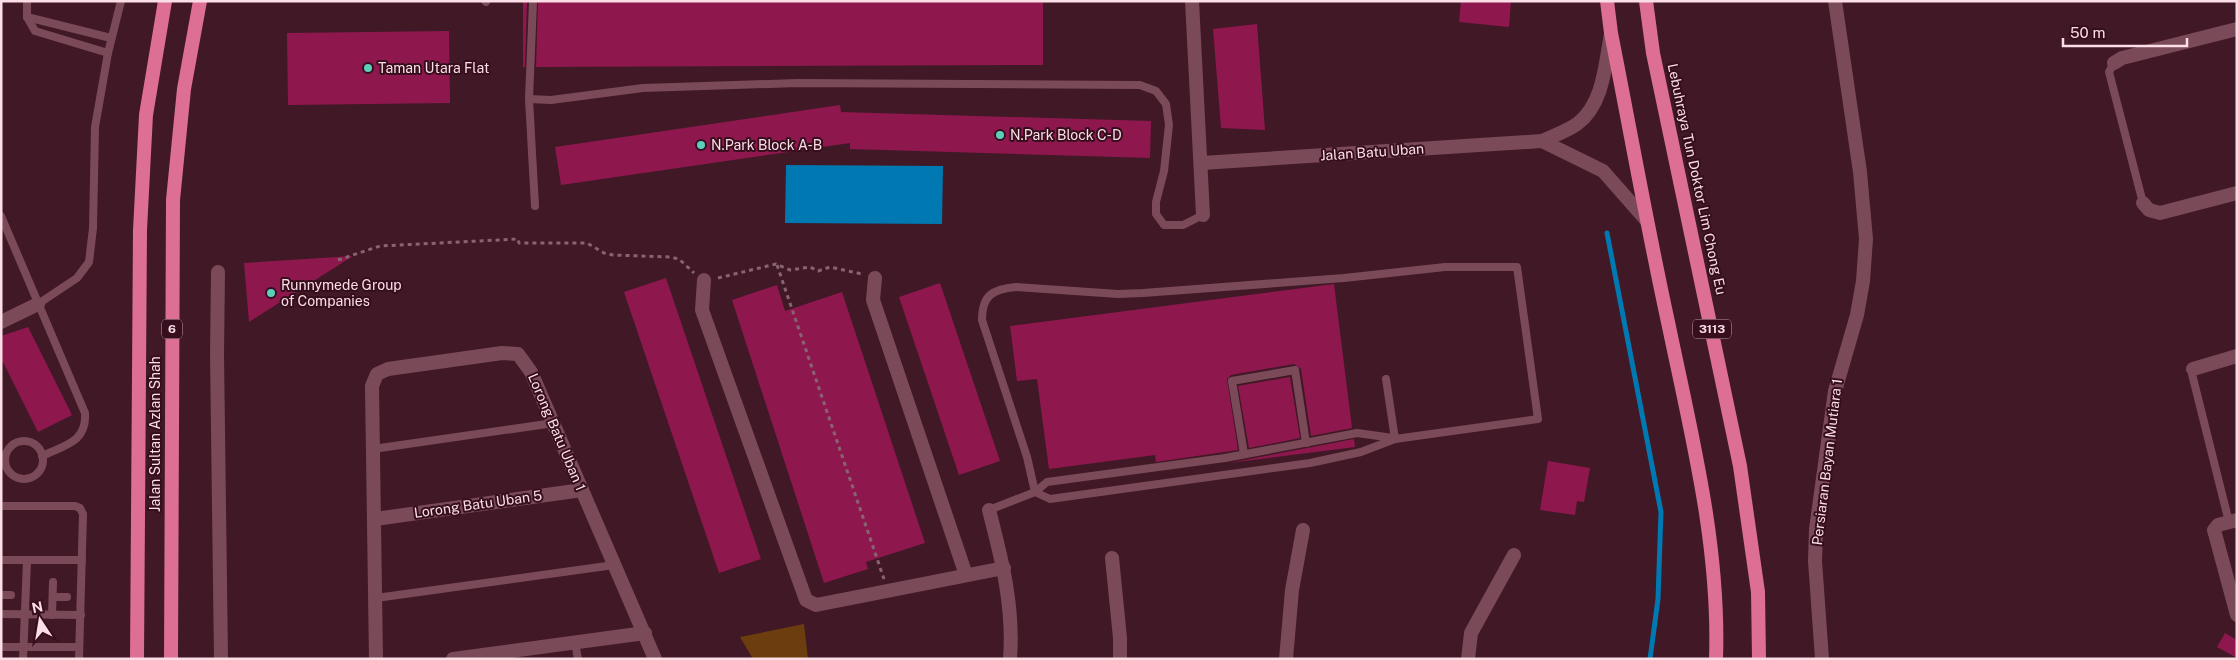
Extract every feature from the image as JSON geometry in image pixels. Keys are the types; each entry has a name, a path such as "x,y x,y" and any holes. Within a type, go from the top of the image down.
{"highway":[{"name":"Jalan Sultan Azlan Shah","path":"137,659 140,230 146,115 165,1"},
{"name":"Jalan Sultan Azlan Shah","path":"171,659 173,200 184,89 200,1"},
{"path":"1607,1 1611,33 1647,221 1699,468 1713,576 1716,659"},
{"name":"Lebuhraya Tun Doktor Lim Chong Eu","path":"1646,1 1653,53 1740,466 1758,592 1759,659"}],"street":[{"path":"1192,1 1202,164 1203,215"},
{"name":"Persiaran Bayan Mutiara 1","path":"1822,659 1815,560 1816,529 1835,391 1857,316 1864,281 1866,239 1860,172 1834,1"},
{"path":"2114,63 2122,58 2237,29"},
{"name":"Jalan Batu Uban","path":"1202,164 1542,141 1577,124 1591,110 1602,83 1611,33"},
{"path":"1542,141 1603,171 1647,221"},
{"path":"2143,203 2149,210 2160,213 2237,193"},
{"path":"218,272 217,354 222,659"},
{"path":"875,278 872,300 966,575"},
{"path":"704,280 702,310 803,596 810,604 816,605 1004,568"},
{"path":"1,322 38,304"},
{"name":"Lorong Batu Uban 1","path":"376,659 372,386 377,374 388,369 502,353 518,354 531,372 655,659"},
{"path":"2193,369 2237,356"},
{"name":"Lorong Batu Uban 5","path":"374,519 582,490"},
{"path":"990,510 1004,568 1011,617 1010,659"},
{"path":"2233,521 2218,525 2214,530 2237,615"},
{"path":"1286,659 1292,590 1303,530"},
{"path":"1468,659 1471,633 1514,555"},
{"path":"1112,558 1120,638 1120,659"},
{"path":"453,659 488,656 645,633"}],"lane":[{"path":"27,1 27,17 35,31 108,53"},
{"path":"38,304 77,278 89,262 95,127 111,38 121,1"},
{"path":"532,2 529,99 536,206"},
{"path":"27,17 111,38"},
{"path":"2114,63 2109,72 2143,203"},
{"path":"529,99 551,100 643,88 797,83 1140,86 1156,91 1166,104 1169,125 1164,171 1156,202 1156,214 1164,225 1176,226 1203,215"},
{"path":"1,216 85,413 86,427 79,438 42,456"},
{"path":"1445,267 1517,267 1538,419 1394,439 1361,452 1310,463 1050,499 1035,492 1027,457 982,320 982,307 988,297 1000,288 1016,287 1118,294 1344,278 1445,267"},
{"path":"2193,369 2192,374 2233,521"},
{"path":"1244,454 1232,382 1295,370 1306,443"},
{"path":"1386,379 1394,439"},
{"path":"373,449 554,423"},
{"path":"990,510 1035,492 1046,482 1244,454 1357,433 1394,439"},
{"path":"19,442 31,442 40,450 42,456 41,468 32,477 20,479 4,468 6,454 13,445 19,442"},
{"path":"1,506 75,506 80,508 83,514 79,659"},
{"path":"1,560 82,560"},
{"path":"23,659 27,561"},
{"path":"376,598 614,565"},
{"path":"52,615 53,582"},
{"path":"1,595 11,595"},
{"path":"53,597 67,597"},
{"path":"1,614 81,615"},
{"path":"575,643 578,659"},
{"path":"1,647 80,647"}],"path":[{"path":"338,260 380,246 518,239 519,243 587,243 613,256 670,257 678,259 687,269 704,280 776,264 790,270 810,267 818,271 830,267 875,278"},
{"path":"776,264 888,591"}],"shaded area":[{"path":"804,624 808,659 753,659 740,637"}],"water":[{"path":"786,165 943,166 942,224 785,223"}],"building":[{"path":"523,1 527,1 525,67 523,67"},
{"path":"538,1 1043,1 1043,65 536,67"},
{"path":"1461,1 1511,1 1509,27 1459,22"},
{"path":"1257,24 1265,130 1221,128 1213,29"},
{"name":"Taman Utara Flat","path":"449,31 450,103 288,105 287,33"},
{"path":"840,105 841,112 1151,121 1150,158 850,149 850,143 561,185 555,147"},
{"name":"Runnymede Group of Companies","path":"353,256 249,322 244,263"},
{"path":"666,278 761,559 719,573 624,292"},
{"path":"940,283 1000,461 959,475 899,297"},
{"path":"1334,284 1352,428 1311,436 1301,369 1294,364 1231,375 1227,379 1238,450 1156,462 1155,455 1049,469 1037,379 1017,381 1010,326"},
{"path":"777,285 785,311 842,292 925,543 866,562 868,569 824,583 732,300"},
{"path":"28,327 72,415 38,432 1,358 1,336"},
{"path":"1290,377 1300,438 1249,448 1238,386"},
{"path":"1354,439 1355,447 1229,463 1307,448"},
{"path":"1548,461 1590,468 1584,502 1577,501 1575,515 1540,510"},
{"path":"2225,633 2237,640 2237,658 2217,647"}],"waterway":[{"path":"1607,233 1661,512 1658,599 1650,659"}],"place":[{"name":"Taman Utara Flat","path":"368,68"},
{"name":"N.Park Block C-D","path":"1000,135"},
{"name":"N.Park Block A-B","path":"701,145"},
{"name":"Runnymede Group of Companies","path":"271,293"}]}
